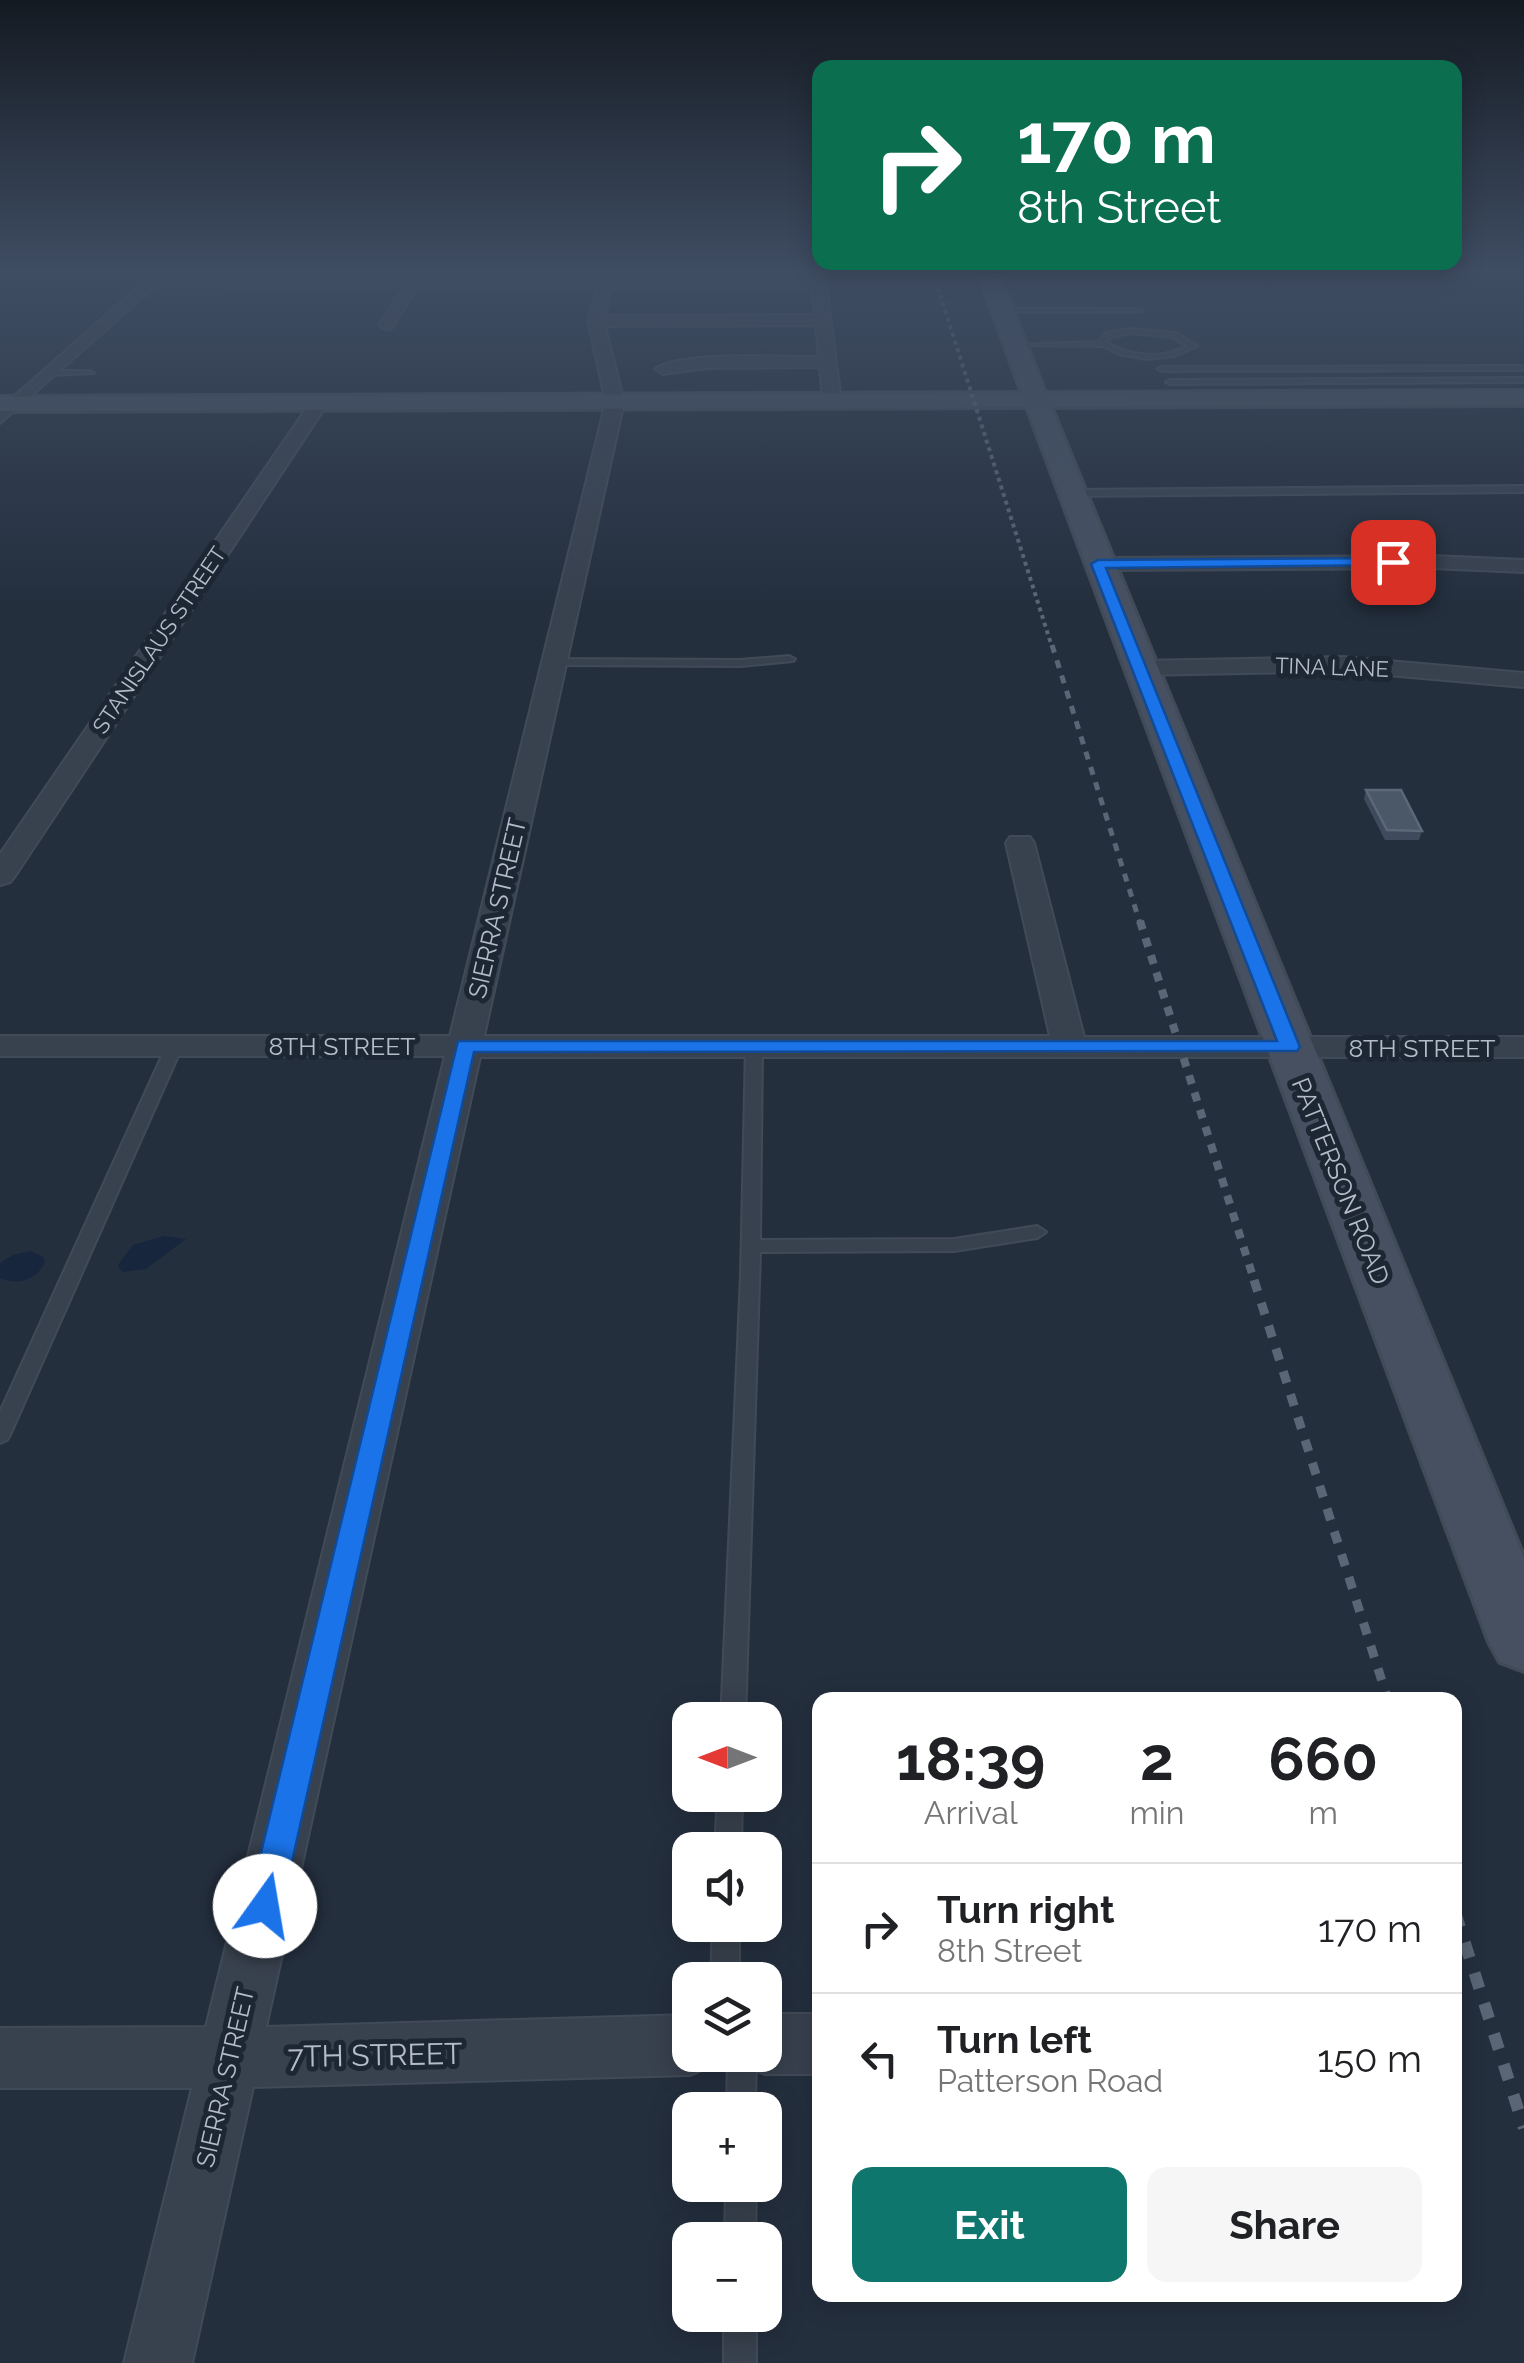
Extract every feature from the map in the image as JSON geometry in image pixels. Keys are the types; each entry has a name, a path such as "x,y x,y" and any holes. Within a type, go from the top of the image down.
{"main road":[{"name":"PATTERSON ROAD","path":"1029,382 1524,1642"},
{"path":"5,409 319,403 1036,400 1175,390 1524,398"}],"street":[{"path":"5,409 39,382"},
{"name":"SIERRA STREET","path":"158,2363 615,402 610,382"},
{"path":"830,382 832,400"},
{"name":"STANISLAUS STREET","path":"0,876 319,403"},
{"path":"1098,564 1432,562 1524,566"},
{"name":"TINA LANE","path":"1139,668 1343,664 1479,680 1524,680"},
{"path":"1020,844 1069,1046"},
{"name":"8TH STREET","path":"0,1046 1524,1047"},
{"path":"782,2044 812,2044"},
{"name":"7TH STREET","path":"0,2058 362,2056 672,2046"}],"lane":[{"path":"1170,382 1175,390 1345,382"},
{"path":"1072,493 1524,490"},
{"path":"555,662 740,664 789,660"},
{"path":"734,1702 751,1246 754,1046"},
{"path":"0,1435 174,1047"},
{"path":"751,1246 954,1245 1037,1232"},
{"path":"740,2332 740,2363"}],"water":[{"path":"164,1236 186,1239 146,1269 122,1272 118,1265 133,1245"},
{"path":"31,1251 45,1262 37,1273 20,1281 0,1278 0,1263"}],"building":[{"path":"1366,790 1401,790 1422,831 1387,830"}],"railway":[{"path":"968,382 1052,647"},
{"path":"1052,645 1140,923"},
{"path":"1140,921 1255,1283"},
{"path":"1254,1280 1385,1692"},
{"path":"1462,1934 1524,2128"}],"route":[{"path":"265,1906 465,1046 1290,1047 1098,564 1393,562"}]}
